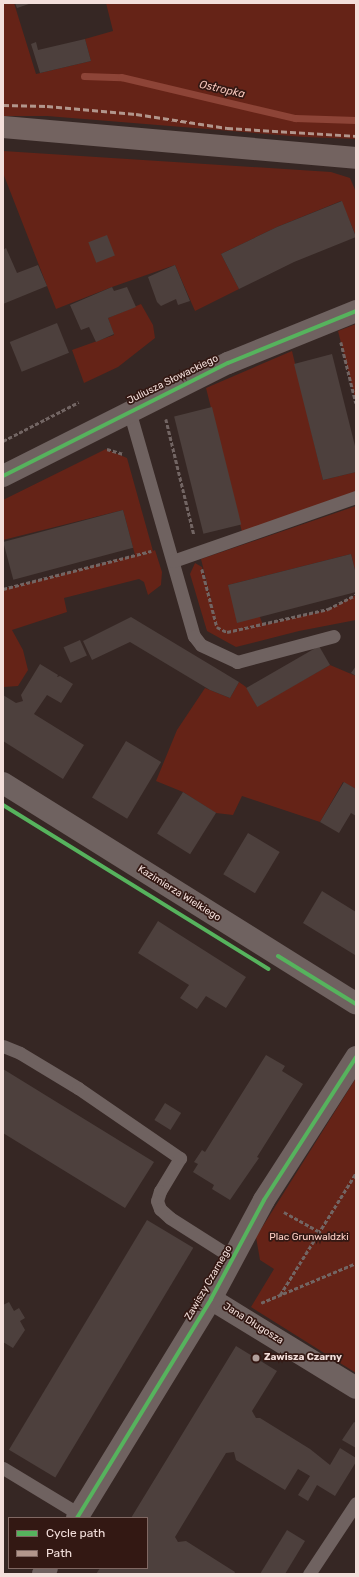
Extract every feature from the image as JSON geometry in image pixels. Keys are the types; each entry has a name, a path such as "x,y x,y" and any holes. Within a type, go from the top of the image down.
{"main road":[{"path":"3,128 356,158"}],"street":[{"name":"Juliusza Słowackiego","path":"3,476 129,410 228,363 356,311"},
{"name":"Kazimierza Wielkiego","path":"3,783 356,1004"},
{"name":"Zawiszy Czarnego","path":"78,1516 211,1299 264,1200 356,1057"},
{"name":"Jana Długosza","path":"211,1299 356,1388"}],"lane":[{"path":"129,410 194,636 201,645 213,652 237,662 334,636"},
{"path":"173,561 356,497"},
{"path":"3,1046 20,1052 78,1088 180,1158 160,1191 157,1201 160,1209 170,1218 233,1258"},
{"path":"3,1468 78,1516"},
{"path":"309,1574 356,1503"}],"path":[{"path":"340,338 356,403"},
{"path":"3,441 79,402"},
{"path":"165,415 217,627 227,632 328,609 356,595"},
{"path":"3,589 169,547"},
{"path":"280,1295 356,1173"},
{"path":"280,1210 320,1232"},
{"path":"259,1304 356,1263"}],"green space":[{"path":"3,3 14,3 36,74 91,61 85,39 113,31 106,3 356,3 356,139 304,137 47,116 3,116"},
{"path":"3,151 331,172 350,178 356,192 356,236 341,201 277,227 221,254 239,289 195,311 175,265 112,287 56,309 3,173"},
{"path":"141,304 153,325 155,338 118,367 84,383 72,350 114,335 108,318"},
{"path":"356,324 356,403 338,331"},
{"path":"292,351 323,480 356,472 356,497 243,536 206,388"},
{"path":"106,449 127,458 153,551 155,550 162,572 161,585 148,595 144,582 139,579 64,598 67,612 12,630 23,650 28,670 18,686 4,687 3,589 135,555 123,510 3,540 3,500"},
{"path":"356,506 356,574 351,554 228,585 260,617 263,625 328,610 356,595 356,620 299,631 236,647 207,631 190,574 195,563 202,567 215,616 201,559"},
{"path":"330,665 356,676 356,789 343,782 320,822 242,796 233,815 216,813 183,792 156,781 177,730 205,688 230,698 239,682 246,687 257,706"},
{"name":"Plac Grunwaldzki","path":"356,1078 356,1373 251,1307 274,1269 260,1260 256,1237"}],"building":[{"path":"15,3 32,3 17,8"},
{"path":"85,39 91,61 40,73 31,44 36,42 38,50"},
{"path":"342,201 356,237 294,262 239,289 221,254 277,227"},
{"path":"107,235 115,256 96,263 88,242"},
{"path":"6,248 17,273 38,265 47,286 3,304 3,250"},
{"path":"175,265 190,301 178,305 176,299 161,306 157,302 148,277"},
{"path":"112,287 114,291 127,287 136,307 108,318 114,334 96,342 89,327 81,330 70,305"},
{"path":"57,323 69,353 22,372 10,342"},
{"path":"332,354 356,450 356,472 323,480 294,364"},
{"path":"212,407 241,524 203,534 174,416"},
{"path":"123,510 133,548 13,580 3,542"},
{"path":"351,554 356,574 356,592 237,623 228,585"},
{"path":"131,617 239,682 230,698 210,690 130,642 92,660 83,641"},
{"path":"80,640 87,656 70,663 64,647"},
{"path":"319,646 330,665 257,707 246,688"},
{"path":"40,664 58,675 57,677 60,676 73,684 61,703 47,695 34,714 84,745 63,779 3,741 3,695 16,703 23,701 21,695"},
{"path":"356,666 356,676 351,673"},
{"path":"126,741 161,762 127,819 92,798"},
{"path":"344,782 356,789 356,816 351,813 339,833 320,822"},
{"path":"183,792 216,813 190,854 157,834"},
{"path":"248,833 280,852 255,893 223,874"},
{"path":"322,891 356,912 355,955 303,923"},
{"path":"158,921 246,977 226,1008 206,996 197,1009 180,998 189,985 138,953"},
{"path":"266,1055 285,1066 282,1071 303,1084 257,1157 259,1158 230,1200 212,1189 214,1185 193,1172 198,1164 194,1162 202,1150 205,1152"},
{"path":"3,1069 154,1162 125,1208 3,1133"},
{"path":"165,1103 181,1113 171,1130 154,1120"},
{"path":"147,1220 193,1248 55,1478 9,1450"},
{"path":"9,1302 14,1311 19,1308 25,1318 20,1321 25,1330 13,1348 3,1342 3,1305"},
{"path":"236,1346 277,1371 252,1411 256,1418 260,1418 310,1449 330,1465 340,1448 356,1458 356,1462 335,1496 317,1485 308,1501 298,1495 310,1476 298,1469 285,1490 236,1460 234,1452 226,1453 175,1537 178,1542 186,1541 235,1572 234,1574 96,1574 99,1569 148,1569 148,1517 132,1517"},
{"path":"354,1422 356,1423 356,1448 342,1440"},
{"path":"287,1530 305,1541 285,1574 260,1574"}],"waterway":[{"name":"Ostropka","path":"84,76 121,77 295,118 356,120"}],"marked path":[{"path":"3,105 47,106 136,114 227,128 356,136"}],"cycle path":[{"path":"3,476 228,363 356,311"},
{"path":"3,805 269,969"},
{"path":"278,956 356,1004"},
{"path":"78,1517 211,1299 264,1200 356,1057"}],"place":[{"name":"Zawisza Czarny","path":"256,1358"}]}
